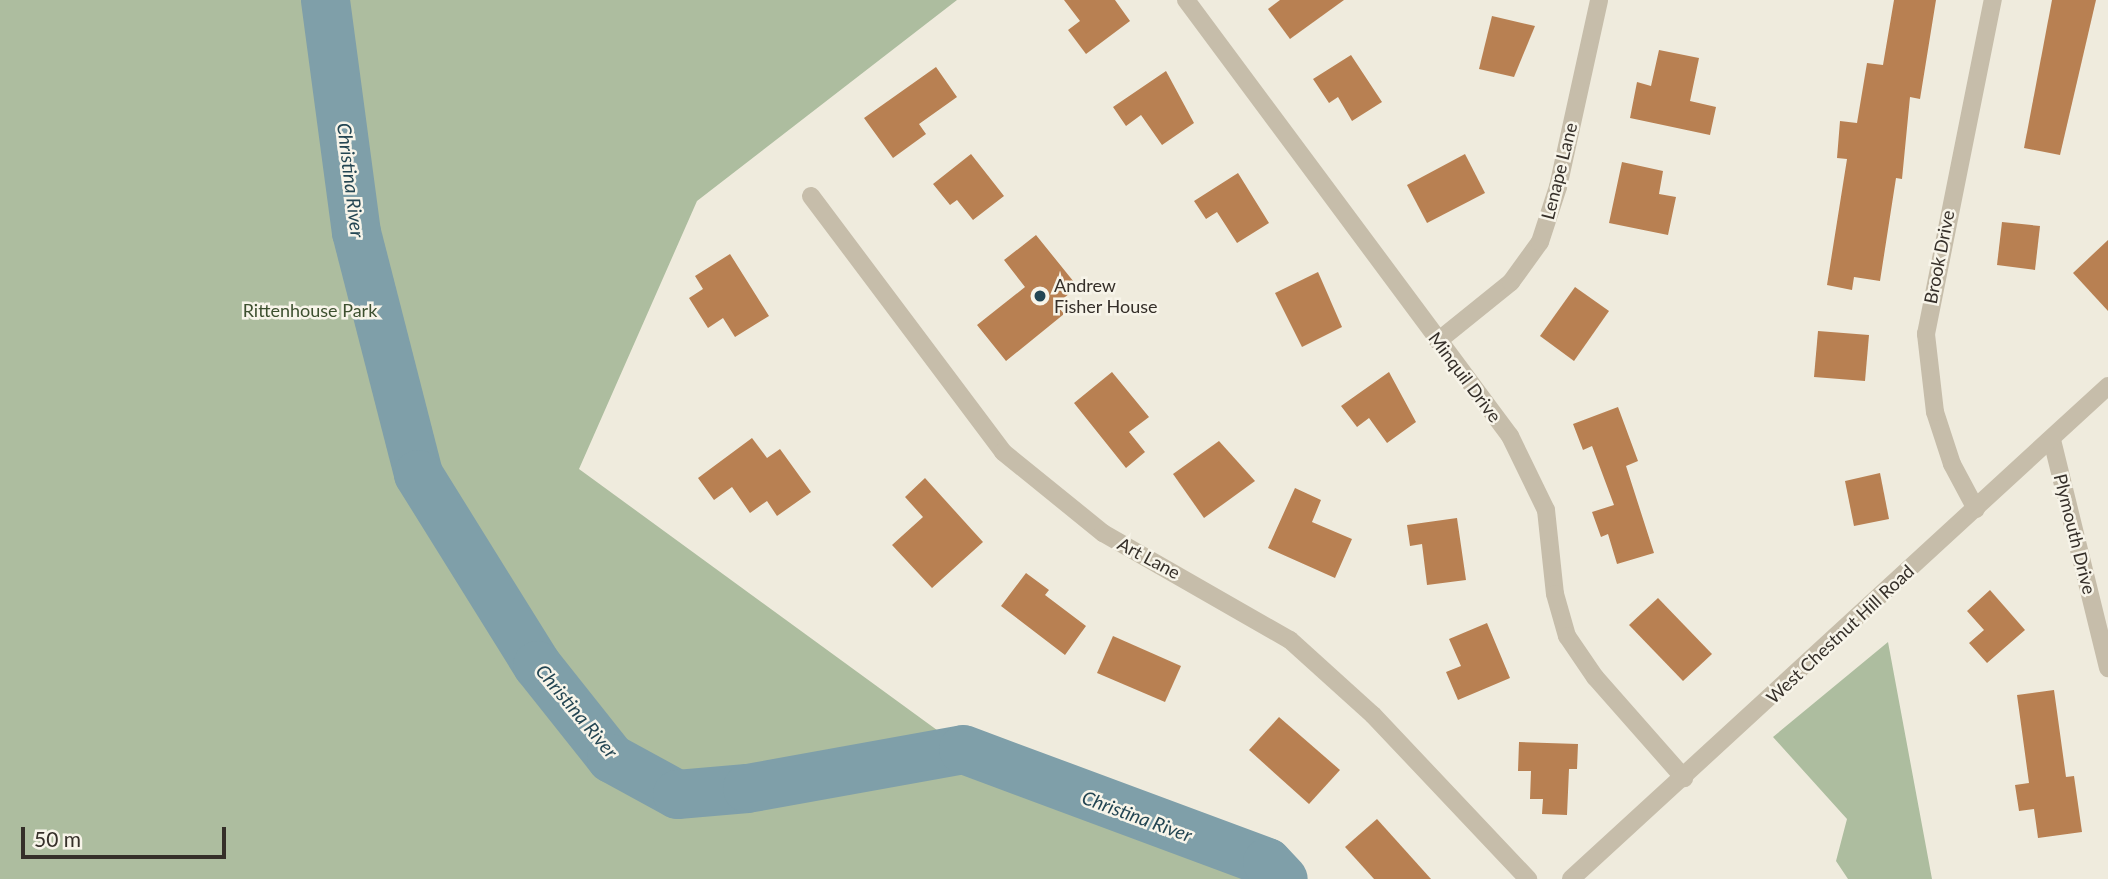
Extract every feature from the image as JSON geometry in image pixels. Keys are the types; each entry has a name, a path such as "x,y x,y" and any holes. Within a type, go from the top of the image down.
{"street":[{"name":"Minquil Drive","path":"1186,0 1510,436 1539,487 1558,614 1567,636 1595,677 1684,778"},
{"name":"Lenape Lane","path":"1438,341 1511,282 1540,242 1558,187 1599,0"},
{"name":"Brook Drive","path":"1976,509 1952,464 1935,412 1926,334 1993,0"},
{"name":"Art Lane","path":"811,196 1003,452 1103,533 1290,640 1373,715 1528,879"},
{"name":"West Chestnut Hill Road","path":"1570,879 1684,778 2108,386"},
{"name":"Plymouth Drive","path":"2052,440 2108,668"}],"green space":[{"name":"Rittenhouse Park","path":"0,0 957,0 697,201 579,469 963,749 1267,862 1283,879 0,879"},
{"path":"1888,642 1932,879 1848,879 1836,861 1847,819 1773,737"}],"building":[{"path":"1064,0 1115,0 1130,21 1086,54 1068,30 1080,21"},
{"path":"1280,0 1344,0 1290,39 1268,9"},
{"path":"1894,0 1936,0 1920,99 1910,97 1902,179 1896,178 1880,281 1854,277 1852,290 1827,285 1847,159 1837,158 1840,121 1857,123 1867,63 1883,65"},
{"path":"2052,0 2096,0 2060,155 2024,148"},
{"path":"1492,16 1535,26 1514,77 1479,69"},
{"path":"1659,50 1699,58 1690,101 1716,107 1710,135 1630,118 1637,82 1651,86"},
{"path":"1351,55 1382,102 1352,121 1338,97 1329,103 1313,79"},
{"path":"936,67 957,97 919,124 926,134 893,158 864,118"},
{"path":"1166,71 1194,123 1162,145 1141,115 1126,126 1113,107"},
{"path":"971,154 1004,196 973,220 957,200 950,205 933,184"},
{"path":"1465,154 1485,193 1427,223 1407,185"},
{"path":"1622,162 1663,171 1659,194 1676,197 1668,235 1609,223"},
{"path":"1238,173 1269,223 1237,243 1217,212 1206,219 1194,201"},
{"path":"2002,222 2040,226 2035,270 1997,265"},
{"name":"Andrew Fisher House","path":"1036,235 1078,287 1056,304 1064,314 1006,361 977,325 1025,287 1004,260"},
{"path":"2108,240 2108,311 2073,273"},
{"path":"730,254 769,316 735,337 723,318 708,328 689,298 703,289 695,276"},
{"path":"1318,272 1342,327 1302,347 1275,293"},
{"path":"1575,287 1609,311 1574,361 1540,336"},
{"path":"1818,331 1869,335 1865,381 1814,377"},
{"path":"1112,372 1149,417 1129,432 1145,452 1126,468 1074,403"},
{"path":"1389,372 1416,422 1387,443 1369,418 1357,427 1341,406"},
{"path":"1618,407 1638,461 1626,466 1654,553 1617,564 1608,534 1601,537 1592,512 1614,505 1592,446 1583,450 1573,424"},
{"path":"752,438 767,458 780,449 811,492 777,516 767,501 750,513 732,487 714,500 698,478"},
{"path":"1219,441 1255,481 1204,518 1173,474"},
{"path":"1880,473 1889,519 1854,526 1845,481"},
{"path":"925,478 983,542 932,588 892,545 923,517 905,497"},
{"path":"1295,488 1321,500 1312,522 1352,539 1335,578 1268,548"},
{"path":"1457,518 1466,580 1427,585 1422,544 1410,546 1407,525"},
{"path":"1026,573 1049,590 1045,595 1086,626 1065,655 1001,606"},
{"path":"1990,590 2025,630 1987,663 1969,643 1984,630 1967,611"},
{"path":"1658,598 1712,654 1683,681 1629,625"},
{"path":"1487,623 1510,678 1458,700 1446,672 1461,666 1449,639"},
{"path":"1113,636 1181,666 1165,702 1097,673"},
{"path":"2054,690 2066,777 2074,776 2082,832 2038,838 2034,809 2019,811 2015,785 2029,783 2017,695"},
{"path":"1279,717 1340,770 1309,804 1249,750"},
{"path":"1519,742 1578,744 1577,769 1569,769 1567,815 1542,814 1543,799 1530,799 1531,771 1518,771"},
{"path":"1377,819 1431,879 1374,879 1345,847"}],"waterway":[{"name":"Christina River","path":"325,0 356,232 418,474 537,665 611,758 677,794 747,788 963,749 1267,862 1283,879"}],"place":[{"name":"Andrew Fisher House","path":"1040,296"}]}
